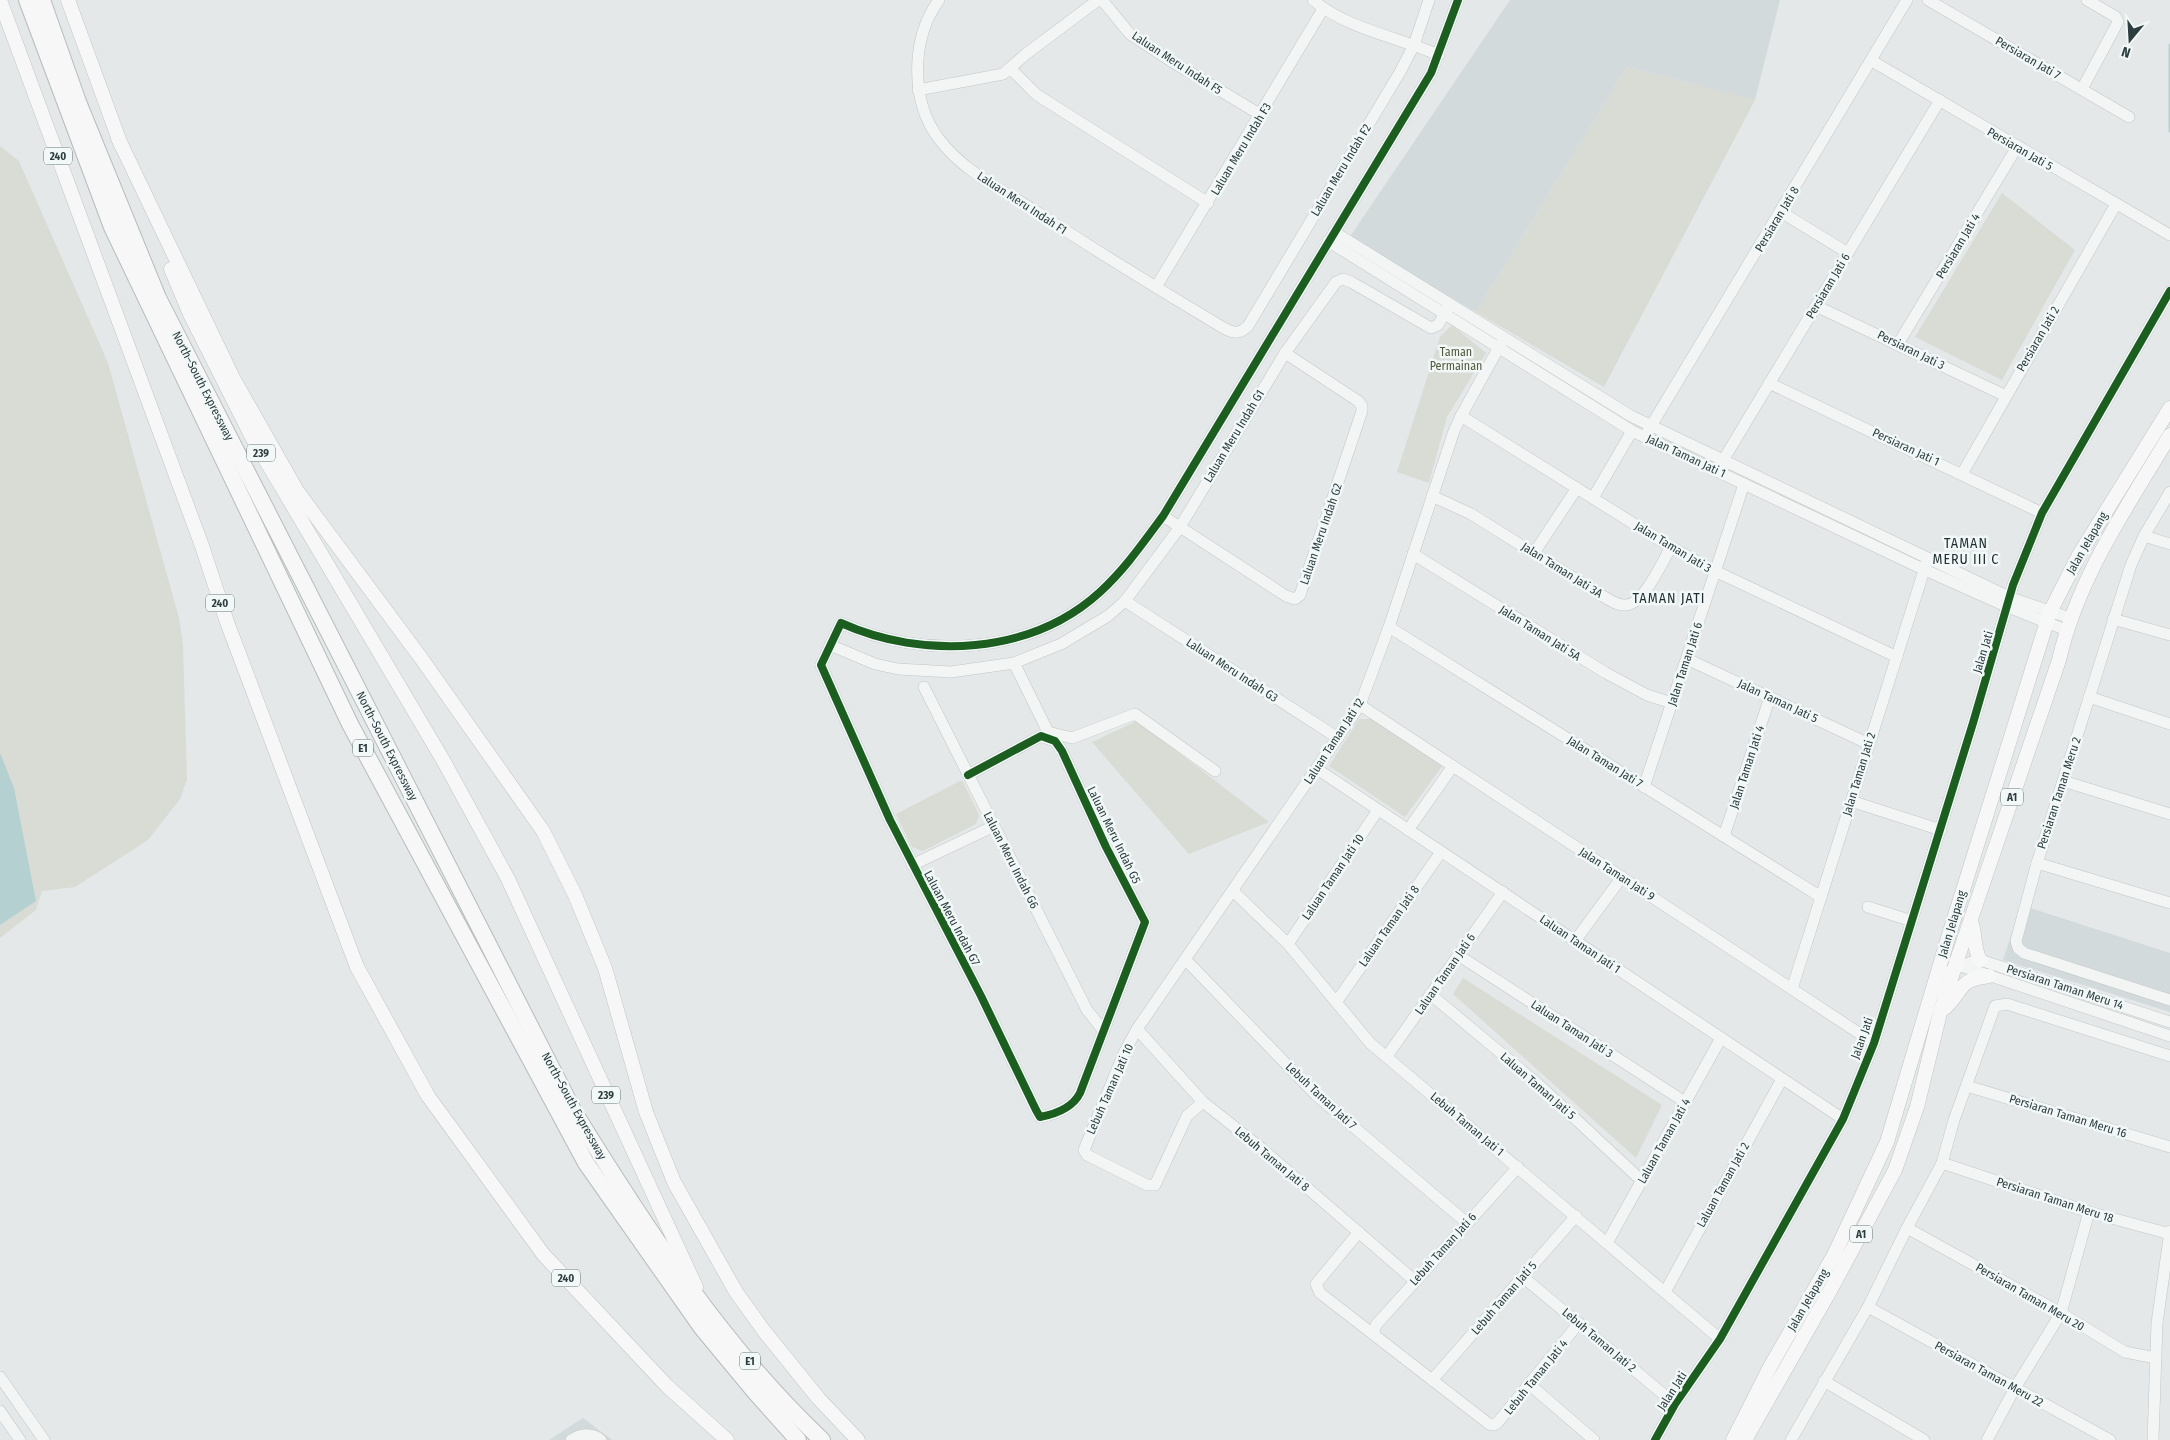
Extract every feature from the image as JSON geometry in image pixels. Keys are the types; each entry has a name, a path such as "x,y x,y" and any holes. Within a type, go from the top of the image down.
{"highway":[{"name":"North–South Expressway","path":"26,0 112,227 354,732 586,1163 702,1328 754,1392 798,1440"},
{"name":"North–South Expressway","path":"42,0 78,102 163,307 574,1112 622,1190 706,1310 793,1413 822,1440"}],"main road":[{"name":"240","path":"0,0 202,546 227,622 357,967 428,1096 542,1254 667,1386 727,1440"},
{"name":"239","path":"68,0 118,138 190,314 252,437 443,760 508,879 706,1310"},
{"path":"118,138 234,378 297,491 421,658 543,831 575,895 605,968 646,1112 674,1182 736,1292 764,1331 819,1399 858,1440"},
{"name":"Jalan Jelapang","path":"1733,1440 1770,1367 1834,1255 1887,1142 1908,1078 1943,952 2049,618 2079,555 2170,408"},
{"name":"Jalan Jelapang","path":"1745,1440 1831,1289 1895,1170 1917,1108 1940,1013 2058,660 2068,624 2092,568 2170,435"},
{"path":"1971,921 1975,933 1975,948 1980,960"},
{"path":"1940,1013 1962,985 1970,980 1988,976"}],"street":[{"name":"Laluan Meru Indah F1","path":"939,0 921,38 918,90 938,138 974,172 1222,327 1239,332"},
{"path":"918,90 998,76 1011,69 1026,54 1098,0"},
{"name":"Laluan Meru Indah F5","path":"1102,0 1130,34 1171,62 1261,115"},
{"path":"1313,0 1323,9 1353,23 1439,55"},
{"name":"Laluan Meru Indah F2","path":"1239,332 1248,326 1344,164 1382,104 1414,45 1429,0"},
{"path":"1163,516 1431,73 1458,0"},
{"name":"Persiaran Jati 8","path":"1644,436 1652,426 1907,0"},
{"name":"Persiaran Jati 7","path":"1928,0 2129,117"},
{"path":"2082,89 2118,22 2116,18 2087,0"},
{"name":"Laluan Meru Indah F3","path":"1156,287 1323,9"},
{"name":"Persiaran Jati 5","path":"1872,61 2170,235"},
{"path":"1011,69 1037,94 1208,203"},
{"name":"Persiaran Jati 6","path":"1720,466 1940,100"},
{"name":"Persiaran Jati 4","path":"1898,344 2017,147"},
{"name":"Persiaran Jati 2","path":"1962,474 2116,204"},
{"path":"1781,212 1848,253"},
{"name":"Jalan Taman Jati 1","path":"1331,236 1417,296 1448,309"},
{"name":"Jalan Taman Jati 1","path":"1331,236 1501,343 1632,431 1720,466 2009,602 2068,624"},
{"name":"Laluan Meru Indah G1","path":"830,645 875,664 898,669 951,672 1014,663 1076,636 1108,616 1126,601 1180,527 1285,353 1336,282 1343,279 1351,282 1431,328 1438,325 1448,309"},
{"name":"Jalan Jati","path":"1656,1440 1676,1404 1720,1339 1843,1119 1874,1042 1941,830 2014,585 2042,513 2170,291"},
{"path":"1405,314 1417,296"},
{"name":"Persiaran Jati 3","path":"1816,306 2006,396"},
{"name":"Jalan Taman Jati 1","path":"1501,343 1652,426 1720,466 1744,484 1926,564"},
{"name":"Laluan Taman Jati 12","path":"1137,1029 1360,705 1389,627 1432,496 1461,416 1501,343"},
{"name":"Laluan Meru Indah G2","path":"1163,516 1286,596 1295,599 1300,596 1362,406 1358,401 1285,353"},
{"name":"Persiaran Jati 1","path":"1769,383 2042,513"},
{"name":"Jalan Taman Jati 3","path":"1461,416 1671,547 1715,571 1897,657"},
{"path":"1593,498 1632,431"},
{"name":"Jalan Taman Jati 6","path":"1644,787 1744,484"},
{"path":"1534,553 1577,488"},
{"name":"Persiaran Taman Meru 2","path":"2170,492 2144,536 2131,565 2037,863 2016,941 2018,948 2024,953 2170,1000"},
{"name":"Jalan Taman Jati 3A","path":"1432,496 1464,510 1616,603 1627,605 1636,601 1643,594 1671,547"},
{"name":"Laluan Meru Indah G7","path":"1103,1030 1077,1099 1074,1103 1051,1115 1040,1117 890,820 821,665 841,623 878,638 947,647 995,643 1036,630 1073,612 1099,593 1129,564 1163,516"},
{"path":"2144,536 2170,544"},
{"name":"Jalan Taman Jati 5A","path":"1413,554 1606,673 1647,694 1672,703"},
{"name":"Jalan Taman Jati 2","path":"1792,989 1926,564"},
{"name":"Laluan Meru Indah G3","path":"1126,601 1338,738"},
{"path":"2113,619 2170,635"},
{"name":"Jalan Taman Jati 7","path":"1389,627 1821,897"},
{"name":"Jalan Taman Jati 5","path":"1686,659 1869,744"},
{"path":"1014,663 1048,732 1072,738 1136,714 1215,771"},
{"name":"Laluan Meru Indah G6","path":"924,687 1088,1010 1103,1030"},
{"path":"2089,697 2170,724"},
{"name":"Jalan Taman Jati 4","path":"1724,836 1770,698"},
{"name":"Jalan Taman Jati 9","path":"1360,705 1874,1042"},
{"name":"Laluan Meru Indah G5","path":"968,775 1041,736 1055,741 1062,751 1106,847 1145,922 1103,1030"},
{"path":"1408,830 1453,766"},
{"name":"Laluan Taman Jati 1","path":"1317,769 1843,1119"},
{"path":"2063,781 2170,814"},
{"path":"1851,801 1941,830"},
{"name":"Laluan Taman Jati 10","path":"1288,944 1378,810"},
{"path":"912,865 994,826"},
{"name":"Laluan Taman Jati 8","path":"1337,1001 1441,852"},
{"path":"2037,863 2170,903"},
{"path":"1575,941 1622,877"},
{"name":"Lebuh Taman Jati 1","path":"1233,891 1288,944 1370,1043 1720,1339"},
{"name":"Laluan Taman Jati 6","path":"1386,1056 1502,892"},
{"path":"1868,907 1912,921"},
{"path":"1943,952 1956,967"},
{"name":"Laluan Taman Jati 3","path":"1458,955 1685,1102"},
{"name":"Lebuh Taman Jati 7","path":"1185,959 1316,1095 1467,1223"},
{"path":"1908,1078 1944,975 1956,967 1980,960"},
{"name":"Persiaran Taman Meru 14","path":"1980,960 2170,1022"},
{"name":"Persiaran Taman Meru 14","path":"1956,967 2170,1036"},
{"name":"Laluan Taman Jati 5","path":"1430,994 1538,1084 1642,1181"},
{"path":"1791,1440 1824,1380 1868,1307 1942,1163 1995,1006 2002,1004 2170,1056"},
{"name":"Lebuh Taman Jati 8","path":"1137,1029 1203,1102 1415,1281"},
{"name":"Lebuh Taman Jati 10","path":"1137,1029 1124,1053 1084,1147 1085,1153 1147,1185 1155,1185 1187,1116 1203,1102"},
{"name":"Laluan Taman Jati 4","path":"1607,1243 1721,1038"},
{"name":"Laluan Taman Jati 2","path":"1665,1292 1782,1078"},
{"name":"Persiaran Taman Meru 16","path":"1967,1086 2170,1147"},
{"name":"Persiaran Taman Meru 18","path":"1942,1163 2089,1212 2170,1232"},
{"name":"Lebuh Taman Jati 6","path":"1373,1334 1376,1325 1518,1167"},
{"path":"1987,1440 2015,1388 2061,1313 2089,1212"},
{"name":"Lebuh Taman Jati 5","path":"1432,1380 1576,1216"},
{"name":"Persiaran Taman Meru 20","path":"1907,1228 2061,1313 2125,1352 2156,1358"},
{"path":"1359,1232 1316,1284 1320,1293 1432,1380"},
{"path":"2153,1440 2157,1323 2170,1232"},
{"name":"Lebuh Taman Jati 2","path":"1522,1277 1676,1404"},
{"name":"Persiaran Taman Meru 22","path":"1868,1307 2110,1440"},
{"name":"Lebuh Taman Jati 4","path":"1432,1380 1489,1424 1494,1425 1580,1323"},
{"path":"0,1377 44,1440"},
{"path":"1824,1380 1924,1440"},
{"path":"1529,1384 1594,1440"},
{"path":"0,1411 20,1440"},
{"path":"571,1440 583,1435 594,1438"}],"shaded area":[{"path":"1510,0 1780,0 1755,100 1627,67 1476,312 1349,238"},
{"path":"2021,905 2170,953 2170,1012 2003,960"},
{"path":"583,1418 612,1440 549,1440"}],"green space":[{"path":"1627,67 1755,100 1604,387 1476,312"},
{"path":"0,146 19,161 108,363 179,618 183,645 187,779 180,799 148,840 75,887 42,891 36,910 0,938"},
{"path":"2002,193 2075,250 2002,380 1915,337"},
{"name":"Taman Permainan","path":"1452,325 1486,353 1447,417 1429,483 1397,472 1440,337"},
{"path":"1359,719 1376,719 1443,765 1405,817 1329,766"},
{"path":"1137,721 1269,822 1189,854 1092,742"},
{"path":"962,780 979,815 976,824 923,851 912,847 896,814"},
{"path":"1463,978 1662,1105 1636,1158 1453,994"}],"water":[{"path":"0,753 14,788 36,901 0,925"}],"waterway":[{"path":"2170,45 2170,131"}],"cycle path":[{"path":"968,775 1041,736 1055,741 1062,751 1106,847 1145,922 1080,1093 1068,1106 1046,1116 1040,1117 1036,1110 981,996 890,820 821,665 841,623 873,635 906,643 941,646 975,645 1009,639 1042,629 1072,613 1100,592 1118,574 1163,516 1431,73 1458,0"},
{"path":"1655,1440 1675,1404 1720,1339 1843,1119 1874,1043 1973,723 2013,585 2042,513 2170,291"}],"district":[{"name":"TAMAN MERU III C","path":"1966,552"},
{"name":"TAMAN JATI","path":"1669,598"}]}
